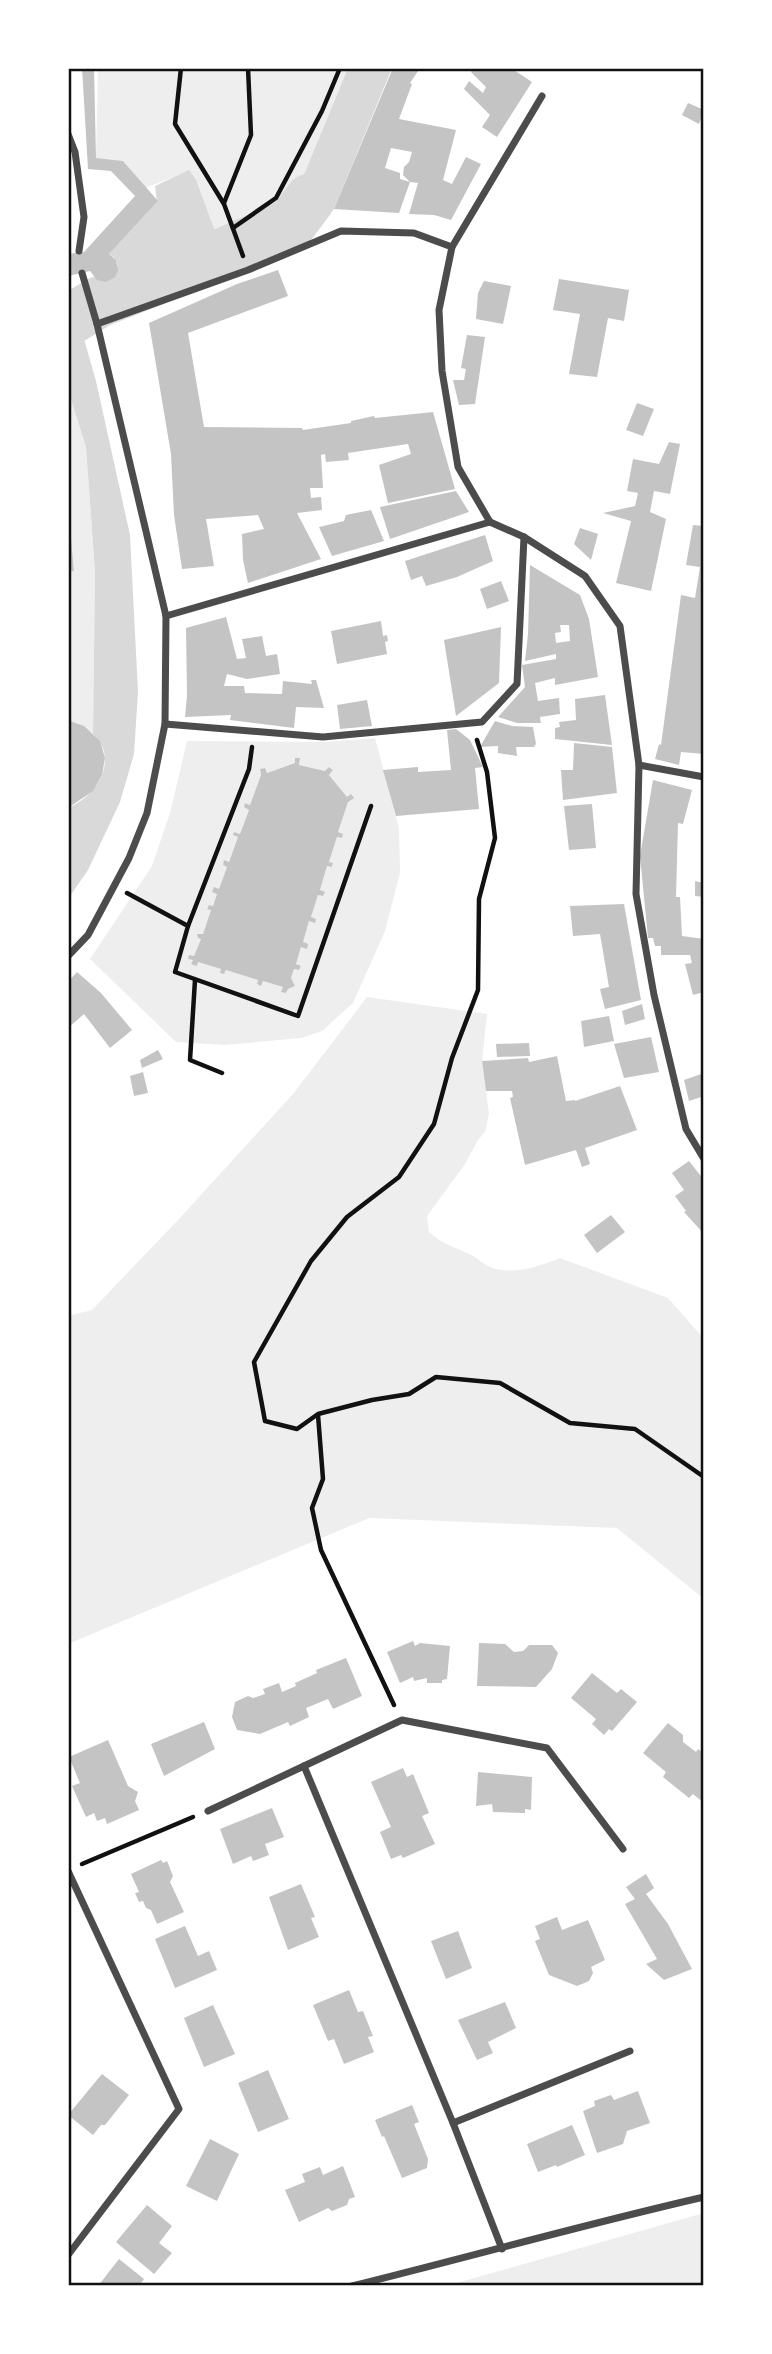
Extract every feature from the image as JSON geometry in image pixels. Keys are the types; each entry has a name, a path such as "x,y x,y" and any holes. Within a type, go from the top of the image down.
{"street":[{"path":"542,96 452,247 439,310 442,371 458,467 490,522 524,537 585,576 621,626 639,765 636,894 654,995 686,1129 704,1159"},
{"path":"68,134 75,152 84,217 79,251"},
{"path":"97,324 248,270 341,231 414,233 452,247"},
{"path":"68,956 88,935 129,858 147,813 164,724 166,616 97,324 82,273"},
{"path":"166,616 490,522"},
{"path":"164,724 323,737 482,722 517,684 524,537"},
{"path":"639,765 704,778"},
{"path":"208,1811 402,1720 547,1748 623,1849"},
{"path":"304,1766 453,2123 502,2249"},
{"path":"68,2255 179,2109 69,1870"},
{"path":"453,2123 630,2051"},
{"path":"352,2286 502,2249 578,2226 704,2197"}],"path":[{"path":"181,68 175,124 224,204 236,237"},
{"path":"224,204 251,135 248,68"},
{"path":"233,228 276,198 322,111 340,68"},
{"path":"471,723 488,772 495,838 479,899 478,990 452,1058 434,1124 399,1177 347,1217 311,1261 254,1362 265,1422 297,1429 318,1414 409,1394 436,1377 500,1383 570,1423 635,1429 704,1477"},
{"path":"254,732 249,769 188,926 175,972 298,1016 372,806"},
{"path":"113,887 188,926"},
{"path":"195,980 190,1060 222,1073"},
{"path":"318,1414 323,1479 312,1508 321,1550 402,1720"},
{"path":"69,1870 208,1811"}],"shaded area":[{"path":"98,68 348,68 291,206 224,253 189,171 145,188 123,161 96,158"},
{"path":"348,68 392,68 334,209 311,231 263,254 254,234 274,222 291,206"},
{"path":"189,170 196,180 228,267 107,313 95,286 115,277 117,264 109,254 157,202 155,186"},
{"path":"68,311 76,311 96,381 130,535 138,692 134,754 120,802 88,870 68,899 68,808 88,795 96,786 102,776 105,754 93,734 95,571 86,447 68,390"},
{"path":"68,390 86,447 95,571 93,734 78,723 68,720 68,571 74,570 71,538 68,538"},
{"path":"375,738 399,828 400,873 385,931 353,1003 322,1031 301,1038 225,1045 176,1042 90,959 152,866 170,813 187,741 325,742","holes":["296,758 300,759 299,765 325,771 330,767 333,770 329,775 348,802 338,832 343,834 342,838 337,837 329,862 333,863 333,867 327,866 320,890 324,892 323,896 318,895 311,917 316,919 315,922 309,921 296,964 301,966 299,970 294,969 291,978 295,986 286,993 282,992 283,987 263,981 261,985 257,984 258,980 226,970 224,974 220,973 221,969 198,962 197,965 188,958 190,955 194,956 201,939 197,934 203,934 211,910 207,908 209,905 213,906 217,894 213,892 219,889 227,867 223,865 224,861 229,862 238,837 233,835 234,832 240,834 249,810 244,807 246,803 250,805 261,775 260,769 265,768 267,773 295,763"]},
{"path":"367,997 487,1014 482,1061 489,1114 485,1132 427,1216 429,1232 495,1269 523,1269 560,1258 668,1298 704,1339 704,1599 617,1528 369,1518 68,1644 68,1316 92,1310 178,1220 293,1094"},
{"path":"704,2213 704,2286 446,2286"}],"building":[{"path":"82,68 94,68 96,158 123,161 158,201 109,254 116,260 118,270 115,277 106,282 97,280 90,271 68,276 68,254 84,252 135,196 111,171 88,169"},
{"path":"393,68 420,68 410,83 412,84 399,119 456,130 443,180 452,184 466,157 481,164 451,220 434,215 409,214 418,183 410,182 399,213 334,209","holes":["391,148 412,152 403,175 410,182 400,179 400,173 385,168"]},
{"path":"473,68 511,68 532,82 497,137 482,127 490,115 464,89 469,81 483,93 486,87 471,72"},
{"path":"688,103 704,110 699,124 682,115"},
{"path":"278,270 288,296 188,333 204,427 303,430 351,423 374,416 433,412 455,489 388,503 379,465 411,454 408,444 348,453 349,460 326,462 325,454 321,455 323,488 310,488 311,498 321,497 322,510 297,513 321,559 248,583 243,560 242,534 264,529 258,515 206,519 214,566 182,569 174,515 171,454 149,323 237,284"},
{"path":"559,279 629,290 624,321 608,318 597,377 569,374 580,314 553,310"},
{"path":"484,281 511,286 503,324 476,319 478,293"},
{"path":"467,335 485,337 475,404 459,405 453,380 464,380 466,369 461,368"},
{"path":"637,403 654,409 643,436 626,430"},
{"path":"669,442 680,444 670,494 654,491 650,512 666,519 651,591 616,583 631,521 603,513 635,506 638,493 627,491 633,459 659,464"},
{"path":"456,491 469,512 390,539 380,507"},
{"path":"371,510 384,541 332,556 319,527 344,521 346,515"},
{"path":"693,525 704,526 704,754 681,752 679,765 655,759 659,744 661,745 681,595 695,598 700,567 686,565"},
{"path":"580,528 598,534 591,560 574,544"},
{"path":"485,535 493,561 457,577 426,586 422,576 411,580 405,561"},
{"path":"68,538 71,538 74,571 68,571"},
{"path":"530,565 580,595 589,619 598,677 555,685 555,678 535,683 538,701 559,698 560,714 540,717 541,723 517,723 498,717 525,687 522,665 556,659 556,654 525,661","holes":["560,625 569,625 570,641 556,643 555,633 561,632"]},
{"path":"501,581 509,601 487,609 480,589"},
{"path":"226,617 237,659 246,658 242,639 262,636 266,656 277,654 280,674 247,679 227,674 224,686 244,686 245,693 282,694 283,681 312,684 311,680 316,680 324,708 296,707 294,728 230,720 231,715 185,717 186,628"},
{"path":"381,621 383,636 387,635 387,654 337,664 331,631"},
{"path":"501,627 499,683 456,716 444,640"},
{"path":"605,695 612,745 555,739 555,728 560,727 559,722 576,720 575,699"},
{"path":"367,700 372,726 340,729 337,705"},
{"path":"68,720 84,726 100,741 105,758 102,775 93,791 68,808"},
{"path":"495,721 512,726 533,727 536,744 534,747 516,747 517,756 498,753 498,746 480,747"},
{"path":"456,729 470,740 483,767 475,768 479,809 396,816 383,770 418,767 418,772 451,770 447,730"},
{"path":"574,743 612,747 617,793 563,800 561,770 573,770"},
{"path":"295,758 300,758 299,765 325,771 329,767 333,770 329,775 347,797 351,794 354,798 348,802 338,832 343,834 342,838 337,837 329,862 333,863 332,867 327,866 320,890 325,892 323,896 318,895 311,917 316,919 315,923 309,921 303,942 308,944 307,949 301,947 296,964 301,966 299,970 294,969 291,978 295,986 286,993 281,992 283,987 263,981 261,986 257,984 258,980 226,970 224,974 220,973 221,969 198,962 197,966 191,964 193,960 188,959 189,955 194,956 201,939 197,934 203,934 211,910 207,909 209,905 213,906 217,894 212,892 214,887 219,889 227,867 223,865 224,860 229,862 238,837 233,835 234,832 240,834 249,810 244,807 245,803 250,805 261,775 260,769 265,768 267,773 295,763"},
{"path":"653,780 692,790 683,824 678,823 676,897 680,897 682,936 704,939 704,992 693,995 685,964 692,963 690,955 661,955 661,946 655,946 653,938 648,938 640,856"},
{"path":"592,804 596,848 569,850 564,806"},
{"path":"695,881 704,883 704,897 695,896"},
{"path":"624,904 641,1000 605,1009 600,989 609,987 600,934 573,936 570,906"},
{"path":"77,972 101,993 132,1030 110,1048 84,1014 68,1028 68,982"},
{"path":"642,1004 645,1019 625,1025 622,1011"},
{"path":"609,1016 614,1041 584,1047 581,1021"},
{"path":"651,1037 659,1072 624,1078 614,1044"},
{"path":"529,1043 530,1056 497,1057 496,1044"},
{"path":"158,1050 163,1059 142,1068 140,1060"},
{"path":"557,1056 566,1101 575,1101 620,1086 637,1130 585,1148 590,1164 582,1167 576,1150 525,1165 510,1098 513,1097 512,1091 486,1091 482,1061 528,1058 529,1062"},
{"path":"143,1072 148,1093 134,1096 130,1076"},
{"path":"704,1073 704,1096 689,1101 684,1080"},
{"path":"689,1161 704,1180 704,1234 684,1212 686,1211 675,1196 684,1190 672,1173"},
{"path":"611,1215 625,1232 597,1253 584,1235"},
{"path":"413,1641 415,1646 420,1643 450,1646 447,1679 442,1680 442,1683 427,1683 427,1678 414,1681 413,1677 400,1683 387,1652"},
{"path":"479,1643 505,1644 514,1652 523,1651 529,1645 552,1645 558,1653 552,1669 536,1687 477,1686"},
{"path":"346,1658 362,1696 333,1709 328,1699 306,1708 309,1717 290,1726 288,1722 260,1734 237,1730 232,1717 235,1702 248,1696 253,1698 265,1694 263,1689 279,1683 282,1692 317,1673 316,1670"},
{"path":"592,1673 617,1693 621,1689 637,1702 612,1731 609,1729 604,1735 592,1724 596,1719 571,1698"},
{"path":"204,1722 215,1749 164,1776 151,1744"},
{"path":"668,1723 683,1735 683,1742 696,1752 698,1749 704,1753 704,1803 693,1794 689,1798 663,1777 666,1772 643,1753"},
{"path":"108,1740 128,1786 138,1792 135,1801 139,1810 107,1824 105,1818 97,1821 94,1813 86,1817 72,1786 80,1783 69,1757"},
{"path":"403,1768 407,1777 413,1774 429,1813 422,1816 435,1844 403,1858 401,1855 391,1859 380,1832 391,1827 371,1782"},
{"path":"478,1772 532,1777 531,1810 525,1809 525,1813 493,1812 492,1804 476,1806"},
{"path":"272,1808 284,1837 265,1844 269,1855 253,1861 251,1856 233,1864 220,1829"},
{"path":"161,1860 163,1863 167,1861 173,1876 170,1882 184,1912 157,1924 151,1910 146,1908 143,1901 139,1902 135,1893 139,1892 131,1874"},
{"path":"646,1874 654,1888 646,1894 668,1924 692,1969 664,1980 646,1964 657,1959 625,1904 635,1899 626,1887"},
{"path":"301,1884 315,1917 311,1918 319,1937 288,1950 269,1897"},
{"path":"557,1917 562,1930 588,1920 605,1960 591,1967 593,1973 589,1981 577,1986 549,1975 535,1941 540,1939 535,1926"},
{"path":"185,1926 198,1956 209,1951 217,1970 175,1988 155,1939"},
{"path":"458,1931 472,1968 446,1979 431,1941"},
{"path":"349,1990 358,2012 363,2011 373,2036 368,2037 374,2052 344,2064 334,2039 328,2041 313,2005"},
{"path":"505,2002 516,2028 488,2042 493,2053 477,2060 458,2020"},
{"path":"213,2005 235,2054 204,2067 184,2018"},
{"path":"268,2070 289,2119 258,2132 238,2083"},
{"path":"102,2074 129,2095 105,2125 101,2125 93,2135 68,2115"},
{"path":"638,2091 650,2123 627,2131 623,2144 597,2153 583,2111 595,2106 594,2101 611,2095 614,2100"},
{"path":"412,2105 419,2122 414,2124 428,2159 427,2168 402,2178 375,2120"},
{"path":"572,2125 585,2155 538,2172 527,2144"},
{"path":"210,2139 239,2154 217,2201 186,2186"},
{"path":"343,2166 355,2197 349,2199 347,2205 332,2211 328,2208 299,2222 285,2190 305,2182 302,2174 320,2167 323,2175"},
{"path":"147,2205 172,2226 159,2243 172,2253 154,2274 116,2242"},
{"path":"119,2259 144,2279 139,2286 98,2286"}],"waterway":[{"path":"68,321 99,302 292,223 310,199"}]}
